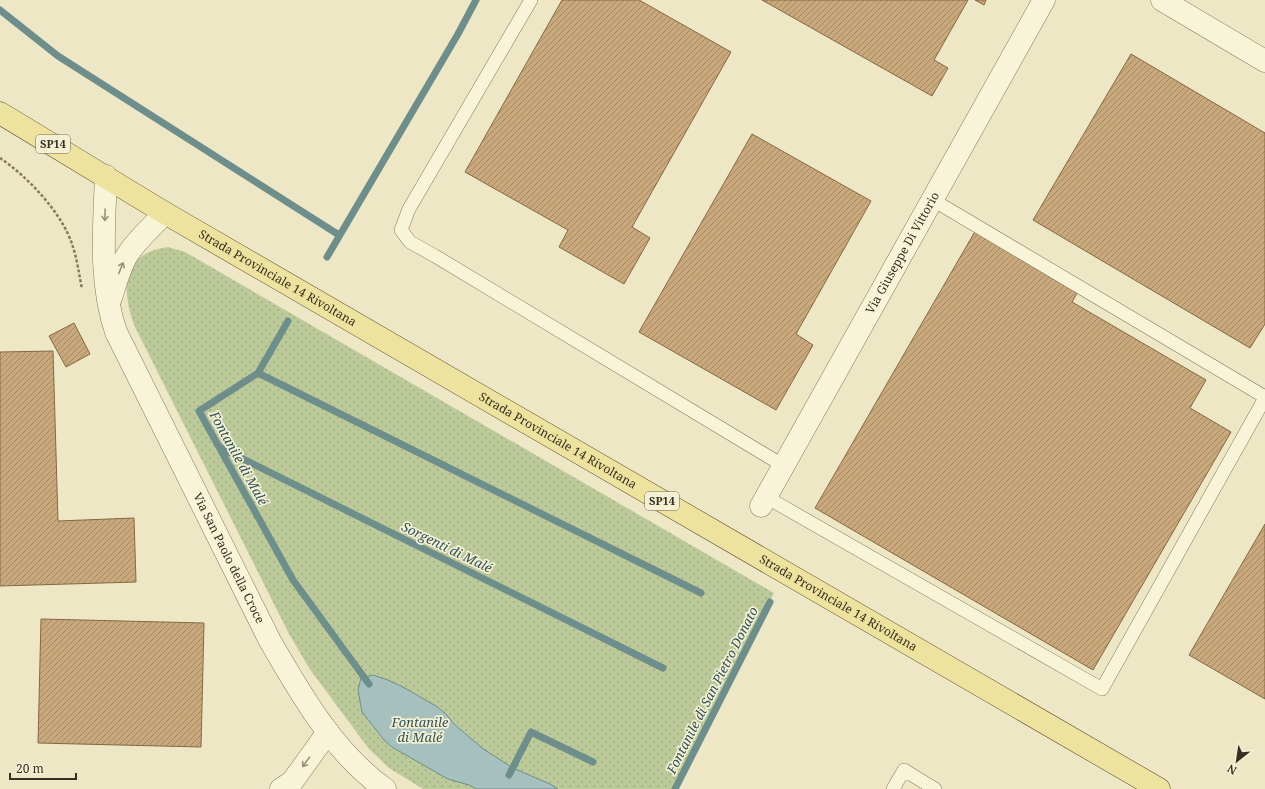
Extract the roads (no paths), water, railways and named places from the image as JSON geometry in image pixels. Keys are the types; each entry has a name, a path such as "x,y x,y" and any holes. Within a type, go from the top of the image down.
{"main road":[{"name":"Strada Provinciale 14 Rivoltana","path":"0,113 165,213 1159,789"}],"street":[{"name":"Via Giuseppe Di Vittorio","path":"764,501 1044,0"},
{"path":"1162,0 1265,61"},
{"name":"Via San Paolo della Croce","path":"106,176 105,275 111,318 116,332 270,641 296,685 328,732 370,785"},
{"path":"109,305 126,257 165,213"},
{"path":"281,789 292,782 328,732"}],"lane":[{"path":"531,0 409,209 401,230 410,242 784,466"},
{"path":"764,501 1102,690 1265,397 932,200"},
{"path":"893,789 904,770 935,789"}],"water":[{"name":"Fontanile di Malé","path":"373,675 403,687 436,706 482,748 513,768 558,789 476,789 469,785 448,779 392,747 384,740 362,712 358,690 361,678"}],"waterway":[{"path":"327,257 458,34 476,0"},
{"path":"0,10 58,56 339,235"},
{"name":"Fontanile di Malé","path":"288,321 258,373 199,411 293,580 369,684"},
{"name":"Sorgenti di Malé","path":"258,373 701,593"},
{"name":"Sorgenti di Malé","path":"219,447 663,668"},
{"name":"Fontanile di San Pietro Donato","path":"675,789 770,602"},
{"path":"509,775 531,732 593,762"}]}
